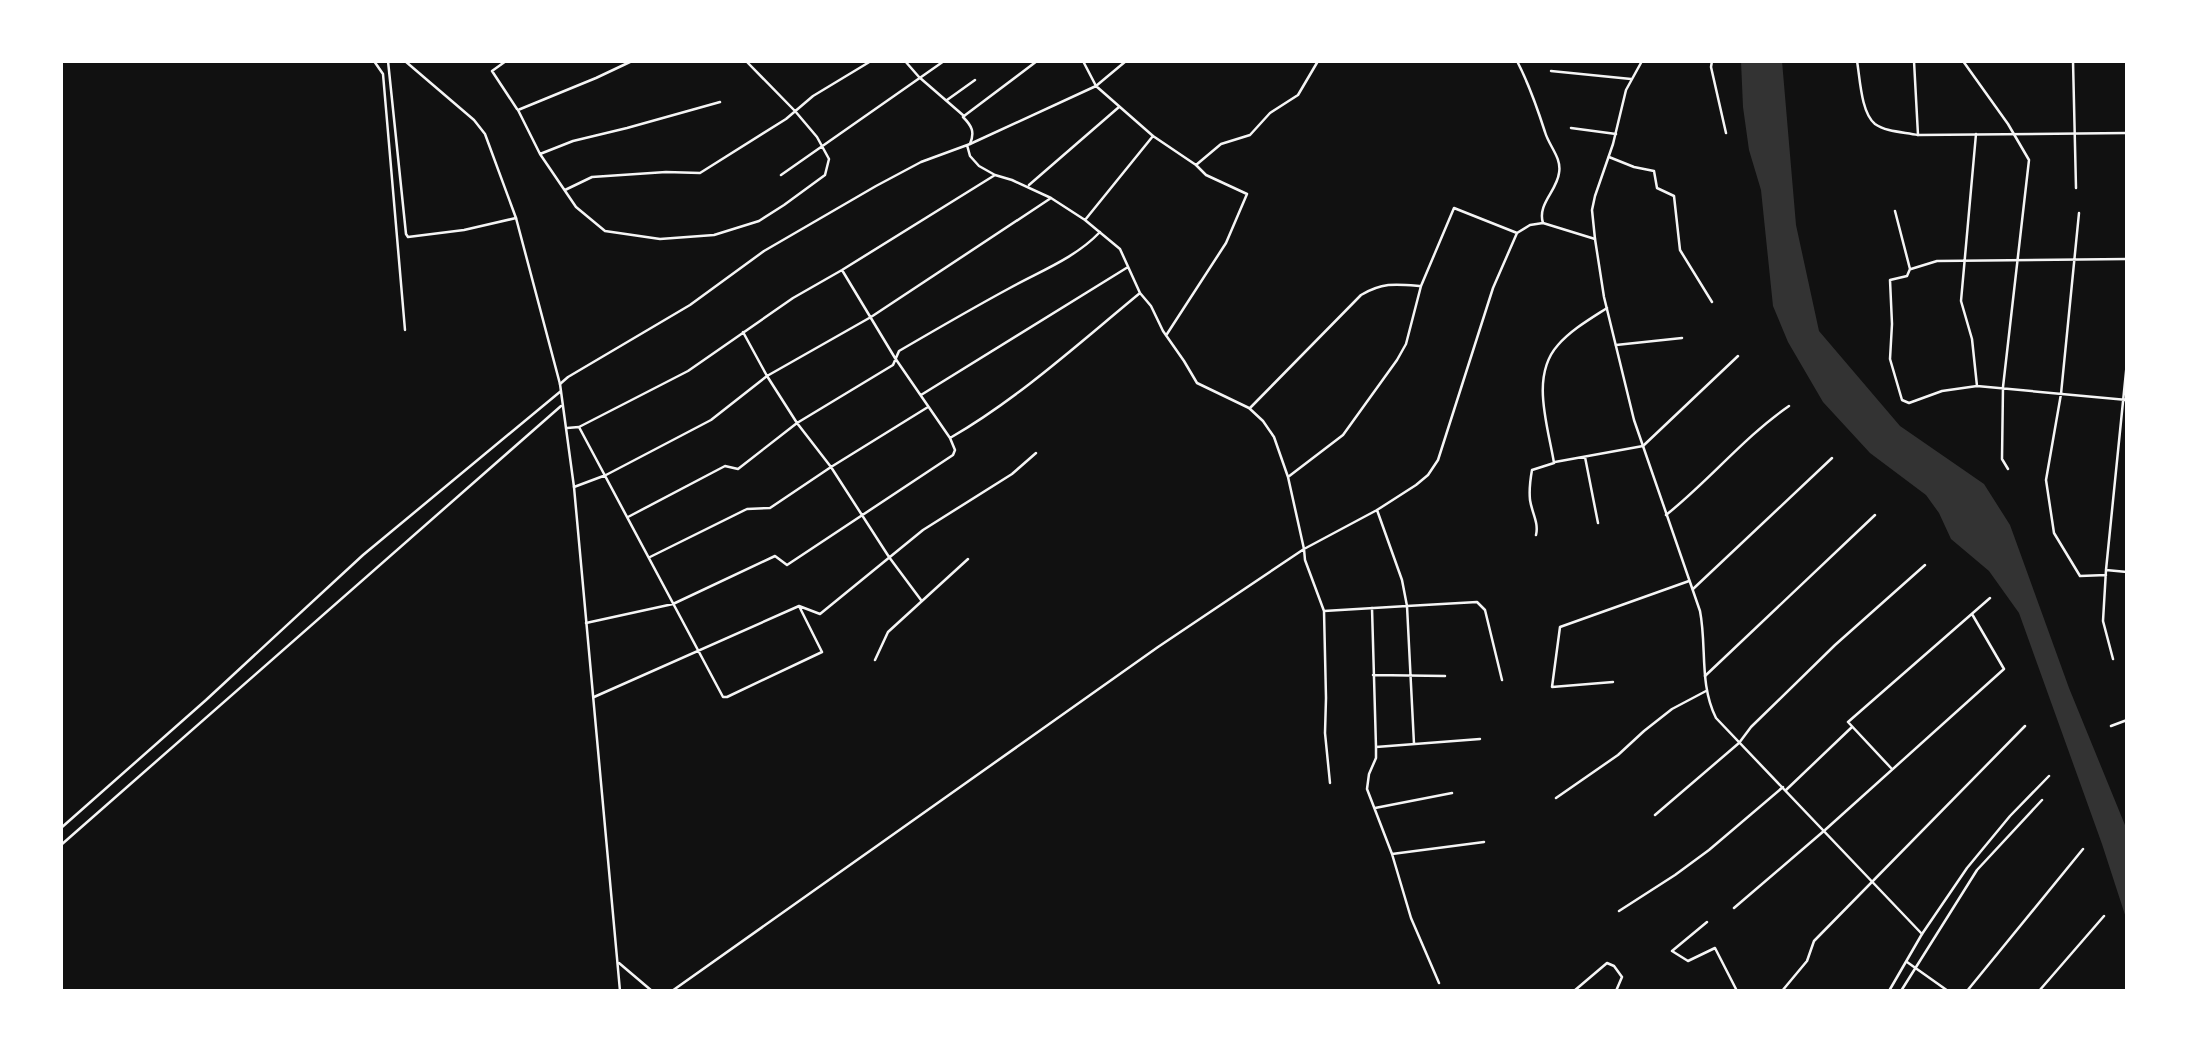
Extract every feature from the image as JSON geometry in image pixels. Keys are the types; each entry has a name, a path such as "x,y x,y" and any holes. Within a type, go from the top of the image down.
{"street":[{"path":"374,61 383,74 405,330"},
{"path":"388,61 408,237 464,230 516,218"},
{"path":"405,61 474,120 485,134 516,218 560,384 574,487 620,991"},
{"path":"506,61 492,71 518,110 540,154 576,207 605,231 660,239 714,235 759,220 825,175 829,159 817,137 746,61"},
{"path":"518,110 632,61"},
{"path":"565,191 592,177 666,172 701,173 736,152 813,96 871,61"},
{"path":"905,61 972,126 974,135 969,145 971,156 979,166 1051,198 1085,220 1120,249 1140,293 1151,306 1197,383 1249,408 1263,421 1274,437 1288,477 1305,561 1324,611 1325,733 1330,783"},
{"path":"780,175 944,61"},
{"path":"963,117 1037,61"},
{"path":"1083,61 1096,86 1153,136 1196,165 1206,175 1247,194 1226,243 1166,335"},
{"path":"560,384 690,305 764,251 921,162 969,145 1096,86 1126,61"},
{"path":"1196,165 1221,144 1250,135 1270,113 1298,95 1318,61"},
{"path":"1517,61 1534,96 1545,133 1560,166 1557,183 1543,207 1542,223"},
{"path":"1642,61 1631,79 1621,107 1616,134 1593,203 1595,239 1607,308 1634,421 1700,611 1704,633 1704,677 1710,706 1716,718 1739,743 1922,934"},
{"path":"1712,61 1718,104 1726,133"},
{"path":"1857,61 1866,113 1875,124 1889,130 1918,135 2127,133"},
{"path":"1914,61 1918,135"},
{"path":"1963,61 2029,160 2003,387 2002,458 2008,469"},
{"path":"2073,61 2076,188"},
{"path":"1551,71 1631,79"},
{"path":"947,100 975,80"},
{"path":"540,154 573,141 720,102"},
{"path":"1028,187 1119,107"},
{"path":"1571,128 1616,134"},
{"path":"1976,134 1961,302 1972,339 1977,386"},
{"path":"1085,220 1153,136"},
{"path":"1609,157 1634,167 1654,171 1660,191 1674,197 1680,250 1712,302"},
{"path":"567,428 579,427 688,371 793,298 995,175"},
{"path":"574,487 606,475 710,420 767,376 871,317 1051,198"},
{"path":"1288,477 1343,435 1397,360 1409,335 1421,286 1454,208 1517,233"},
{"path":"1895,211 1910,269 1907,276 1890,280 1890,359 1902,400 1909,403 1942,391 1977,386 2125,400"},
{"path":"2079,213 2061,394 2046,480 2054,533 2080,576 2127,572"},
{"path":"672,991 1158,647 1304,549 1377,510 1428,475 1437,460 1493,288 1517,233 1530,225 1542,223 1595,239"},
{"path":"628,517 725,466 738,469 797,424 893,365 899,351 1059,262 1087,245 1100,232"},
{"path":"1910,269 1937,261 2127,259"},
{"path":"921,395 1128,267"},
{"path":"586,623 673,604 775,556 787,565 953,455 955,450 950,438 895,358 842,270"},
{"path":"1249,408 1361,295 1376,286 1421,286"},
{"path":"950,438 1011,399 1140,293"},
{"path":"1554,463 1542,394 1550,358 1557,345 1607,308"},
{"path":"743,332 797,424 831,467 889,557 921,600"},
{"path":"1616,345 1682,338"},
{"path":"1536,535 1537,525 1530,492 1532,470 1554,463 1643,446 1738,356"},
{"path":"2113,659 2103,621 2127,362"},
{"path":"61,828 206,700 363,555 561,391"},
{"path":"61,845 562,405"},
{"path":"1666,515 1690,496 1769,420 1789,406"},
{"path":"649,558 747,509 770,508 928,407"},
{"path":"579,427 722,695 727,697 822,652 799,606"},
{"path":"594,697 799,606 820,614 923,530 1012,474 1036,453"},
{"path":"1585,457 1598,523"},
{"path":"1693,589 1832,458"},
{"path":"1377,510 1402,580 1407,606 1414,744"},
{"path":"1704,677 1875,515"},
{"path":"875,660 888,632 968,559"},
{"path":"1654,815 1739,743 1751,727 1835,645 1925,565"},
{"path":"1613,682 1552,687 1560,627 1689,581"},
{"path":"1892,769 1848,722 1990,598"},
{"path":"1324,611 1477,602 1485,610 1502,680"},
{"path":"1372,608 1376,758 1369,774 1367,789 1392,854 1411,918 1439,983"},
{"path":"1734,908 2004,669 1972,614"},
{"path":"1373,676 1445,676"},
{"path":"1556,799 1618,755 1672,709 1706,691"},
{"path":"2111,726 2127,720"},
{"path":"1782,991 1807,961 1814,941 2025,726"},
{"path":"1619,911 1709,850 1785,789 1852,727"},
{"path":"1376,747 1479,738"},
{"path":"1889,991 1922,934 1967,868 2010,816 2049,776"},
{"path":"1375,808 1452,793"},
{"path":"1900,991 1978,870 2042,800"},
{"path":"1392,854 1484,842"},
{"path":"1967,991 2083,849"},
{"path":"2039,991 2104,916"},
{"path":"1707,922 1672,950 1688,961 1715,948 1737,991"},
{"path":"1907,962 1948,991"},
{"path":"619,963 652,991"},
{"path":"1574,991 1607,963 1614,966 1622,977 1616,991"}],"shaded area":[{"path":"1741,61 1782,61 1796,225 1819,331 1900,426 1984,484 2010,525 2069,688 2127,830 2127,921 2019,613 1989,571 1951,539 1939,513 1926,495 1870,453 1823,402 1788,342 1773,306 1761,190 1749,150 1743,107"}]}
